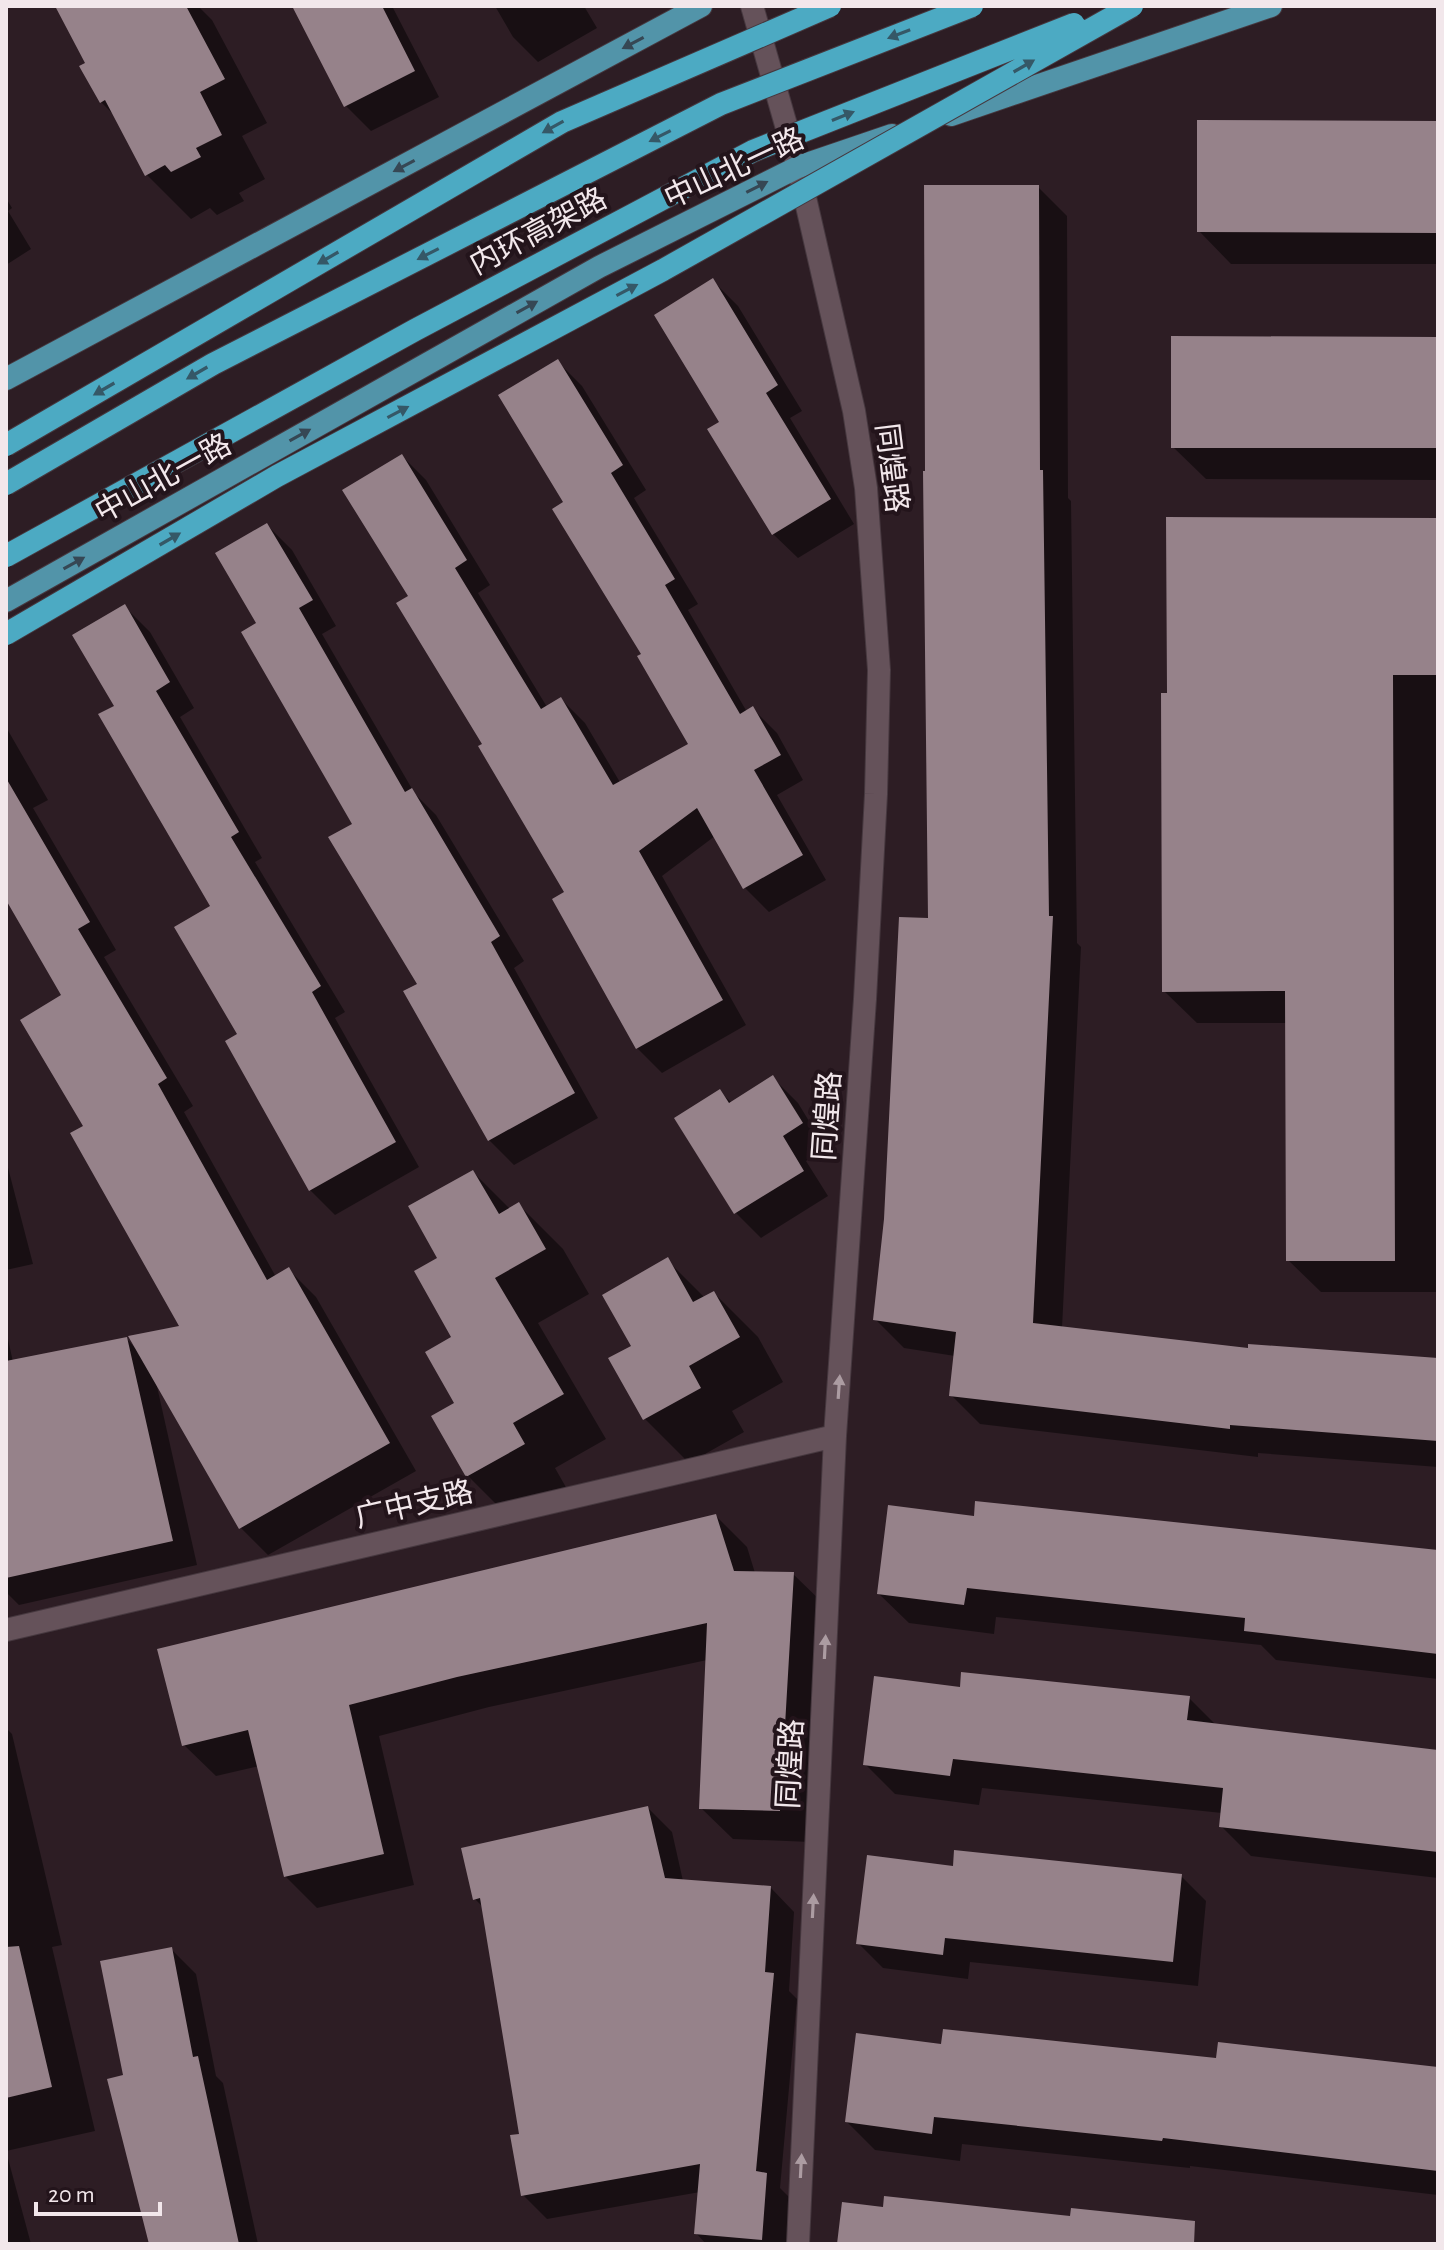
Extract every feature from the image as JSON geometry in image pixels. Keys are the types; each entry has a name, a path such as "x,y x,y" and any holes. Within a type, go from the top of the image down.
{"highway":[{"path":"6,445 562,122 830,6"},
{"name":"内环高架路","path":"6,484 213,364 721,104 972,6"},
{"name":"内环高架路","path":"6,556 415,330 753,151 1119,6"},
{"path":"6,634 277,476 663,270 1132,6"}],"main road":[{"path":"6,379 701,6"},
{"name":"中山北一路","path":"6,601 599,267 798,167 1271,6"}],"street":[{"name":"同煌路","path":"752,6 798,167 854,411 866,488 879,670 865,999 835,1436 798,2244"},
{"name":"广中支路","path":"6,1630 835,1436"}],"building":[{"path":"55,6 186,6 225,79 200,92 222,135 196,148 201,157 171,172 165,165 145,176 105,100 100,103 79,66 85,63"},
{"path":"292,6 382,6 415,71 344,107"},
{"path":"1197,120 1438,121 1438,233 1197,232"},
{"path":"924,185 1039,185 1040,470 1043,470 1049,916 1053,916 1033,1323 1248,1348 1248,1344 1438,1358 1438,1441 1230,1425 1230,1429 949,1396 956,1332 873,1320 884,1219 899,917 928,918 923,471"},
{"path":"713,278 778,385 766,393 831,499 772,535 707,429 719,422 654,315"},
{"path":"1171,336 1438,337 1438,448 1171,448"},
{"path":"558,359 623,465 611,473 675,579 665,585 740,714 753,706 781,755 754,770 803,855 743,889 697,808 639,851 723,1000 636,1049 552,899 564,892 478,746 482,744 396,603 408,596 342,490 402,454 467,560 455,568 541,709 561,697 613,785 688,744 637,656 641,654 552,509 563,502 498,395"},
{"path":"1166,517 1438,518 1438,675 1393,675 1395,1261 1286,1261 1285,991 1162,992 1161,693 1167,693"},
{"path":"267,523 313,600 299,608 405,792 412,788 500,936 491,942 575,1093 488,1141 403,991 417,984 328,837 352,824 241,632 256,623 215,553"},
{"path":"125,604 170,682 156,691 239,832 231,837 321,986 312,992 396,1142 309,1191 225,1041 237,1034 174,927 210,906 98,714 114,706 72,635"},
{"path":"6,778 90,922 78,929 167,1078 158,1084 267,1280 289,1267 390,1443 239,1529 128,1336 179,1326 70,1133 83,1126 20,1020 61,995 6,900"},
{"path":"773,1075 803,1123 783,1136 804,1171 734,1214 674,1118 720,1089 729,1103"},
{"path":"473,1170 499,1214 519,1202 546,1249 495,1278 564,1394 513,1423 525,1444 466,1477 431,1416 454,1403 425,1352 451,1337 414,1271 437,1258 408,1206"},
{"path":"668,1257 693,1302 714,1291 740,1337 689,1366 701,1388 643,1420 608,1358 631,1346 602,1295"},
{"path":"127,1337 173,1541 6,1578 6,1361"},
{"path":"975,1501 1438,1550 1438,1654 1244,1631 1245,1618 967,1588 964,1605 877,1594 888,1505 974,1516"},
{"path":"716,1514 734,1571 794,1572 780,1811 699,1809 707,1623 457,1677 349,1705 384,1854 284,1877 248,1730 182,1746 157,1649"},
{"path":"961,1672 1190,1696 1187,1720 1438,1750 1438,1852 1219,1827 1223,1788 953,1759 950,1776 863,1765 874,1676 960,1687"},
{"path":"648,1806 665,1878 771,1886 765,1972 774,1973 756,2171 767,2173 762,2240 694,2234 700,2164 521,2196 510,2135 519,2134 480,1898 473,1900 461,1848"},
{"path":"954,1850 1182,1874 1173,1962 945,1938 943,1955 856,1944 867,1855 953,1866"},
{"path":"19,1946 52,2087 6,2098 6,1947"},
{"path":"172,1947 193,2057 198,2056 239,2244 149,2244 107,2079 123,2075 100,1961"},
{"path":"943,2029 1216,2058 1218,2042 1438,2067 1438,2171 1163,2138 1162,2141 934,2117 932,2134 845,2122 856,2033 941,2044"},
{"path":"884,2196 1070,2216 1071,2208 1195,2221 1194,2244 837,2244 842,2202 883,2207"}]}
